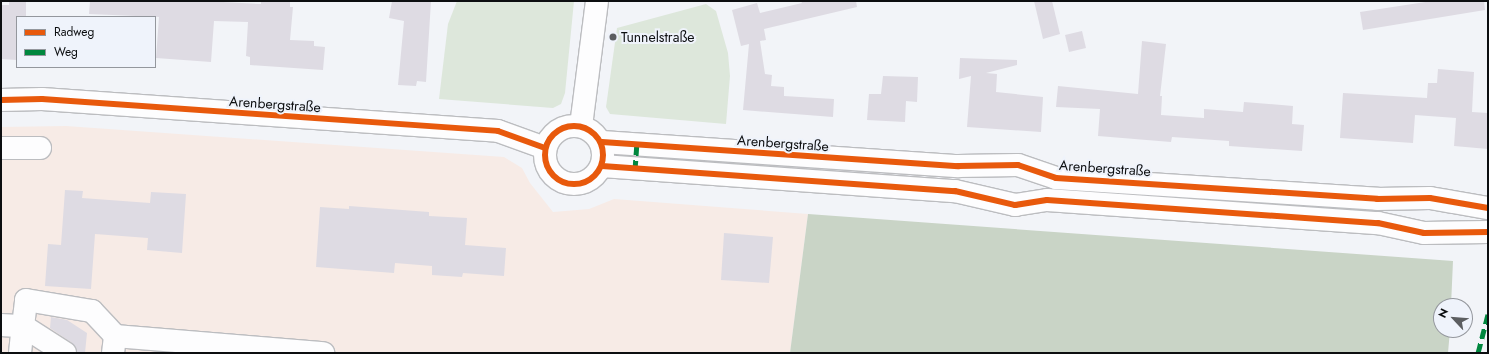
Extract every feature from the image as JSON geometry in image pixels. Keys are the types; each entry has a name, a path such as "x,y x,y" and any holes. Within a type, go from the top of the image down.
{"street":[{"path":"581,126 597,1"},
{"name":"Arenbergstraße","path":"1,100 42,99 498,131 545,148"},
{"path":"566,126 581,126 593,131 602,142 604,155 602,166 592,179 579,184 565,183 553,176 545,162 545,148 553,134 566,126"},
{"name":"Arenbergstraße","path":"602,142 958,166 1018,165 1056,178 1377,199 1430,198 1488,208"},
{"path":"1,148 40,148"},
{"path":"602,166 955,191 1015,205 1047,200 1378,223 1424,233 1488,232"},
{"path":"20,353 26,300 92,311 114,344 323,353"},
{"path":"1,325 23,326 65,353"}],"shaded area":[{"path":"457,1 574,1 565,93 561,104 553,108 439,99 448,24"},
{"path":"706,4 716,11 728,53 730,76 726,124 610,114 606,107 617,28"},
{"path":"66,126 504,157 522,168 530,183 553,212 589,209 614,199 808,214 790,353 1,353 1,127"}],"green space":[{"path":"808,214 1453,261 1451,298 1433,298 1433,338 1449,338 1448,353 790,353"}],"building":[{"path":"9,1 26,1 26,16 16,16 16,60 1,59 1,5 9,5"},
{"path":"90,1 204,1 261,4 261,1 290,1 290,7 293,7 290,40 314,41 314,46 325,47 323,70 250,65 250,57 246,56 248,22 214,21 211,62 156,58 159,17 89,14"},
{"path":"392,1 431,1 426,82 417,81 416,86 398,85 404,21 389,18"},
{"path":"801,1 856,1 857,7 764,29 766,40 760,41 765,74 772,75 771,86 784,87 784,96 834,99 833,117 743,110 749,44 741,46 732,10 757,3 760,13 802,3"},
{"path":"1034,1 1052,1 1060,34 1043,39"},
{"path":"1432,1 1484,1 1485,10 1363,30 1360,12"},
{"path":"1082,31 1086,48 1069,52 1065,35"},
{"path":"1142,41 1166,44 1160,96 1162,96 1161,115 1204,118 1204,109 1243,112 1244,102 1293,106 1292,124 1304,125 1302,151 1229,146 1229,141 1172,137 1171,142 1098,136 1100,109 1056,107 1058,86 1138,94"},
{"path":"960,58 1017,60 1017,65 986,73 997,74 996,92 1043,97 1041,132 967,127 971,76 959,79"},
{"path":"1438,69 1474,72 1472,112 1488,113 1488,149 1454,146 1456,118 1415,115 1413,143 1340,138 1343,93 1427,98 1428,83 1437,83"},
{"path":"883,76 918,77 917,102 906,101 905,122 867,120 869,94 881,94"},
{"path":"65,190 83,191 82,198 150,203 151,192 186,194 182,253 147,250 148,238 95,234 91,289 45,286 48,244 61,245"},
{"path":"349,206 429,212 429,216 467,218 465,245 506,248 504,276 463,273 462,277 432,275 432,266 395,263 394,273 316,267 320,207 349,209"},
{"path":"724,233 773,237 769,283 721,280"},
{"path":"51,317 67,320 87,333 85,353 77,353 72,343 50,328"}],"marked path":[{"path":"635,170 637,144"},
{"path":"1478,353 1488,314"}],"cycle path":[{"path":"1,100 42,99 498,131 545,148"},
{"path":"568,126 580,126 595,134 603,149 603,155 603,161 595,176 580,184 568,184 553,176 545,161 545,149 553,134 568,126"},
{"path":"602,142 958,166 1018,165 1056,178 1377,199 1430,198 1488,208"},
{"path":"602,166 955,191 1015,205 1047,200 1378,223 1424,233 1488,232"}],"place":[{"name":"Tunnelstraße","path":"613,37"}]}
